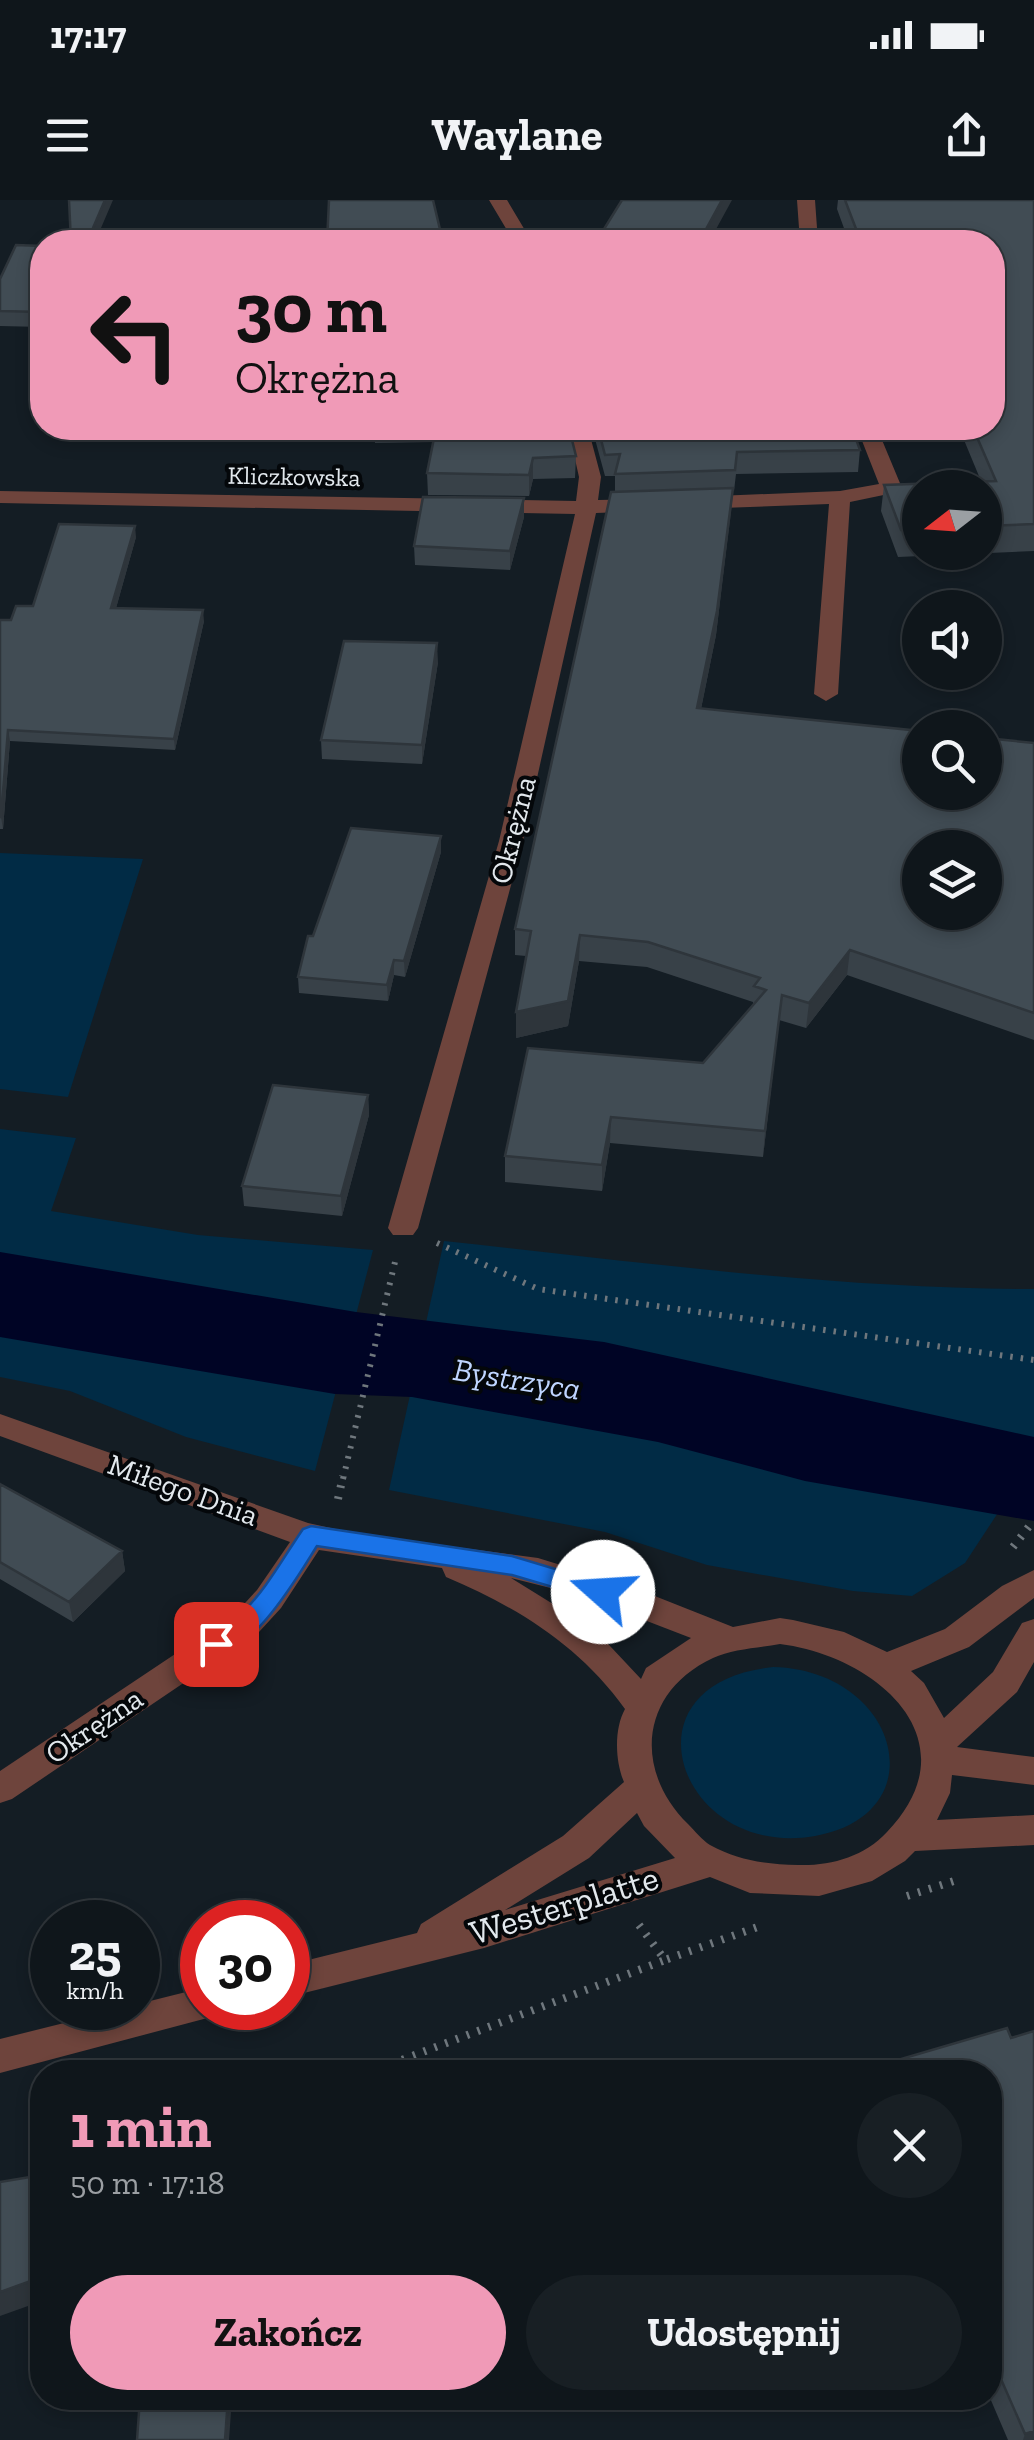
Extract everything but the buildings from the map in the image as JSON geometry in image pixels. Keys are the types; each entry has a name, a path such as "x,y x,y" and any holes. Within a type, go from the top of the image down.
{"street":[{"path":"498,200 516,230"},
{"path":"806,200 809,230"},
{"name":"Okrężna","path":"402,1228 512,841 588,508 590,477 581,440"},
{"name":"Kliczkowska","path":"0,497 588,508 840,497 891,488 872,440"},
{"path":"826,694 840,497"},
{"name":"Miłego Dnia","path":"0,1425 311,1536 428,1556 512,1565 726,1638"},
{"name":"Okrężna","path":"0,1789 247,1623 269,1599 311,1536"},
{"name":"Miłego Dnia","path":"428,1556 488,1580 588,1640 622,1676 640,1704"},
{"path":"882,1666 924,1654 959,1637 1034,1582"},
{"path":"752,1632 807,1634 834,1641 882,1666 918,1702 937,1752 932,1799 911,1836 886,1856 855,1872 819,1881 782,1882 744,1876 710,1862 667,1831 639,1790 632,1761 632,1732 640,1704 674,1663 698,1648 752,1632"},
{"path":"937,1752 1005,1682 1034,1632"},
{"path":"937,1752 1034,1771"},
{"name":"Westerplatte","path":"417,1946 576,1847 639,1790"},
{"path":"911,1836 1034,1830"},
{"name":"Westerplatte","path":"310,1975 484,1932 710,1862"},
{"path":"0,2056 180,2010"}],"path":[{"path":"402,1228 538,1289 1034,1360"},
{"path":"338,1499 388,1297"},
{"path":"1014,1545 1034,1520"},
{"path":"402,2060 666,1960"}],"shaded area":[{"path":"0,853 143,859 68,1097 0,1089"},
{"path":"0,1129 76,1138 51,1211 198,1235 373,1250 315,1471 186,1437 70,1391 0,1377"},
{"path":"444,1241 812,1279 1034,1289 1034,1458 965,1563 912,1596 853,1591 707,1565 605,1532 389,1490"},
{"path":"773,1667 816,1674 850,1692 874,1716 887,1744 889,1774 878,1801 854,1823 815,1836 768,1836 729,1822 701,1797 684,1766 682,1734 694,1704 724,1680"}],"water":[{"name":"Bystrzyca","path":"0,1252 356,1312 604,1342 1034,1437 1034,1521 805,1481 658,1442 412,1397 335,1394 0,1337"}],"route":[{"path":"216,1644 247,1623 269,1599 311,1536 428,1556 512,1565 603,1592"}]}
